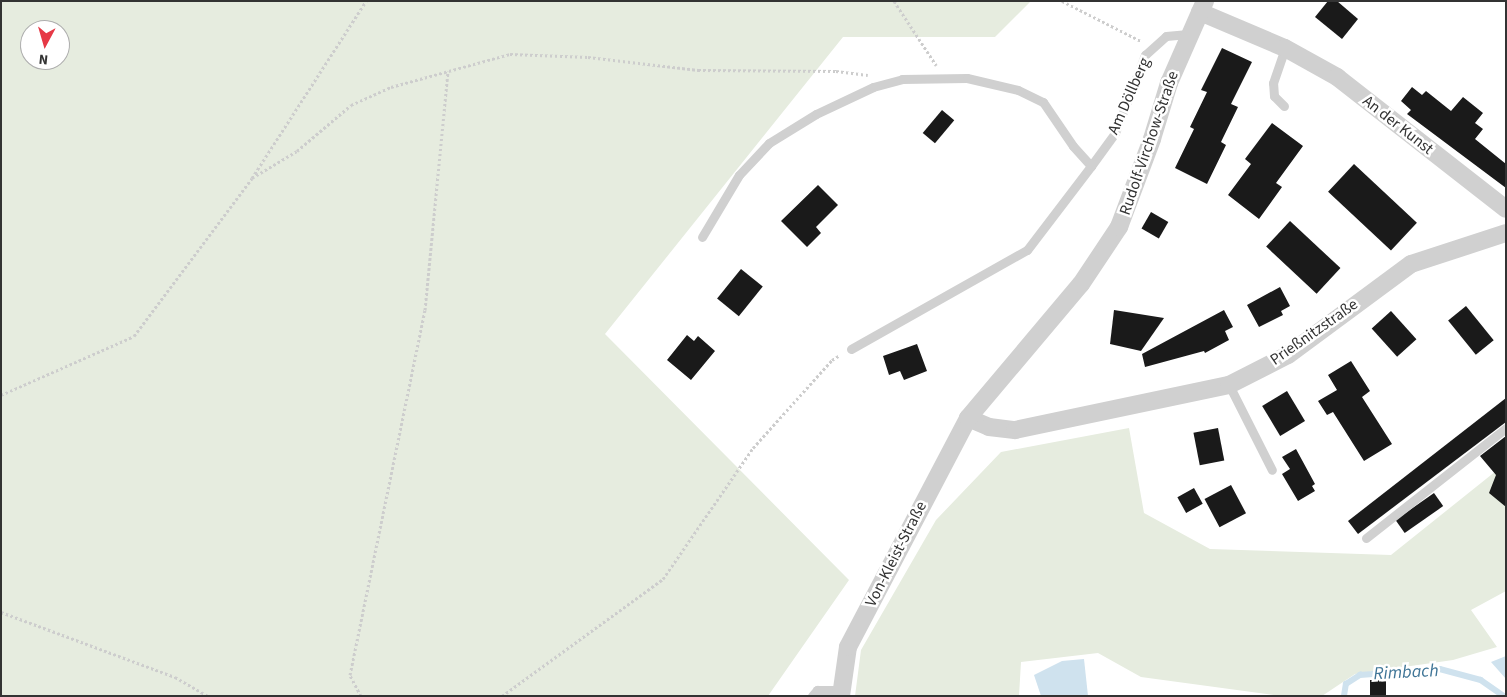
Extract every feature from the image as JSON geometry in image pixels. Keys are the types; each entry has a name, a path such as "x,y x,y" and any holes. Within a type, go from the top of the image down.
{"street":[{"name":"An der Kunst","path":"1203,6 1238,28 1285,48 1337,77 1506,209"},
{"name":"Rudolf-Virchow-Straße","path":"968,418 1080,284 1119,227 1188,34 1203,6"},
{"name":"Prießnitzstraße","path":"968,418 989,427 1015,430 1229,385 1288,355 1411,264 1506,233"},
{"name":"Von-Kleist-Straße","path":"841,693 848,648 968,418"}],"lane":[{"name":"Am Döllberg","path":"852,349 1027,250 1115,133 1145,55 1166,36 1188,34"},
{"path":"1284,106 1274,96 1273,83 1285,48"},
{"path":"702,237 739,175 769,142 816,114 873,87 902,79 967,78 1018,90 1043,102 1073,146 1091,166"},
{"path":"1229,385 1272,470"},
{"path":"1366,538 1506,428"},
{"path":"812,696 817,690 841,693"}],"path":[{"path":"1,395 134,336 252,178 366,1"},
{"path":"894,1 944,78"},
{"path":"1062,1 1153,47"},
{"path":"252,178 297,151 351,105 391,87 510,54 588,57 698,70 836,71 874,76"},
{"path":"361,696 350,675 425,310 448,71"},
{"path":"502,696 663,579 753,448 832,360 852,349"},
{"path":"1,612 174,677 208,696"}],"shaded area":[{"path":"1,1 1031,1 995,37 843,37 605,334 849,580 768,696 1,696"},
{"path":"1129,428 1144,513 1210,549 1391,555 1506,463 1506,591 1471,610 1497,647 1453,660 1355,674 1322,696 1281,696 1141,677 1098,653 1021,662 1019,696 855,696 861,650 936,520 1001,452"}],"water":[{"path":"1506,656 1506,679 1491,662"},
{"path":"1084,659 1088,696 1041,696 1034,675 1062,661"}],"building":[{"path":"1328,1 1337,1 1358,19 1342,39 1315,17"},
{"path":"1222,48 1252,62 1231,104 1238,107 1221,142 1226,145 1207,184 1175,168 1194,129 1190,127 1207,92 1201,90"},
{"path":"1412,87 1422,95 1426,91 1451,111 1463,97 1483,113 1475,123 1483,129 1475,139 1506,164 1506,188 1407,114 1411,110 1401,101"},
{"path":"942,110 954,120 935,143 923,133"},
{"path":"1272,123 1303,146 1276,183 1282,187 1259,219 1228,195 1251,164 1245,159"},
{"path":"1354,164 1417,223 1391,250 1328,192"},
{"path":"818,185 838,205 816,227 821,233 807,247 781,221"},
{"path":"1151,212 1168,222 1159,238 1142,228"},
{"path":"1290,221 1340,268 1317,294 1266,247"},
{"path":"741,269 763,287 739,316 717,299"},
{"path":"1280,287 1290,306 1281,311 1283,315 1259,327 1247,305"},
{"path":"1466,306 1494,340 1476,355 1448,320"},
{"path":"1114,310 1164,318 1141,351 1110,344"},
{"path":"1224,310 1233,327 1225,331 1229,340 1205,353 1204,351 1145,367 1142,354"},
{"path":"1391,311 1416,339 1397,357 1372,328"},
{"path":"687,335 694,341 698,336 715,351 691,380 667,360"},
{"path":"917,344 927,371 904,380 900,371 889,375 883,356"},
{"path":"1351,361 1370,391 1362,397 1392,444 1364,461 1333,412 1327,415 1318,401 1337,390 1328,375"},
{"path":"1287,391 1305,421 1280,436 1262,406"},
{"path":"1506,398 1506,422 1358,534 1348,521"},
{"path":"1218,428 1224,460 1200,465 1193,433"},
{"path":"1506,436 1506,507 1489,493 1496,475 1480,456"},
{"path":"1296,449 1315,484 1312,486 1315,491 1298,501 1282,474 1290,469 1282,457"},
{"path":"1231,485 1246,513 1220,527 1205,499"},
{"path":"1194,488 1203,504 1186,513 1177,497"},
{"path":"1434,493 1443,506 1405,533 1395,520"},
{"path":"1370,680 1386,680 1386,696 1370,696"}],"waterway":[{"name":"Rimbach","path":"1344,696 1346,684 1360,675 1440,669 1481,680 1504,696"}]}
